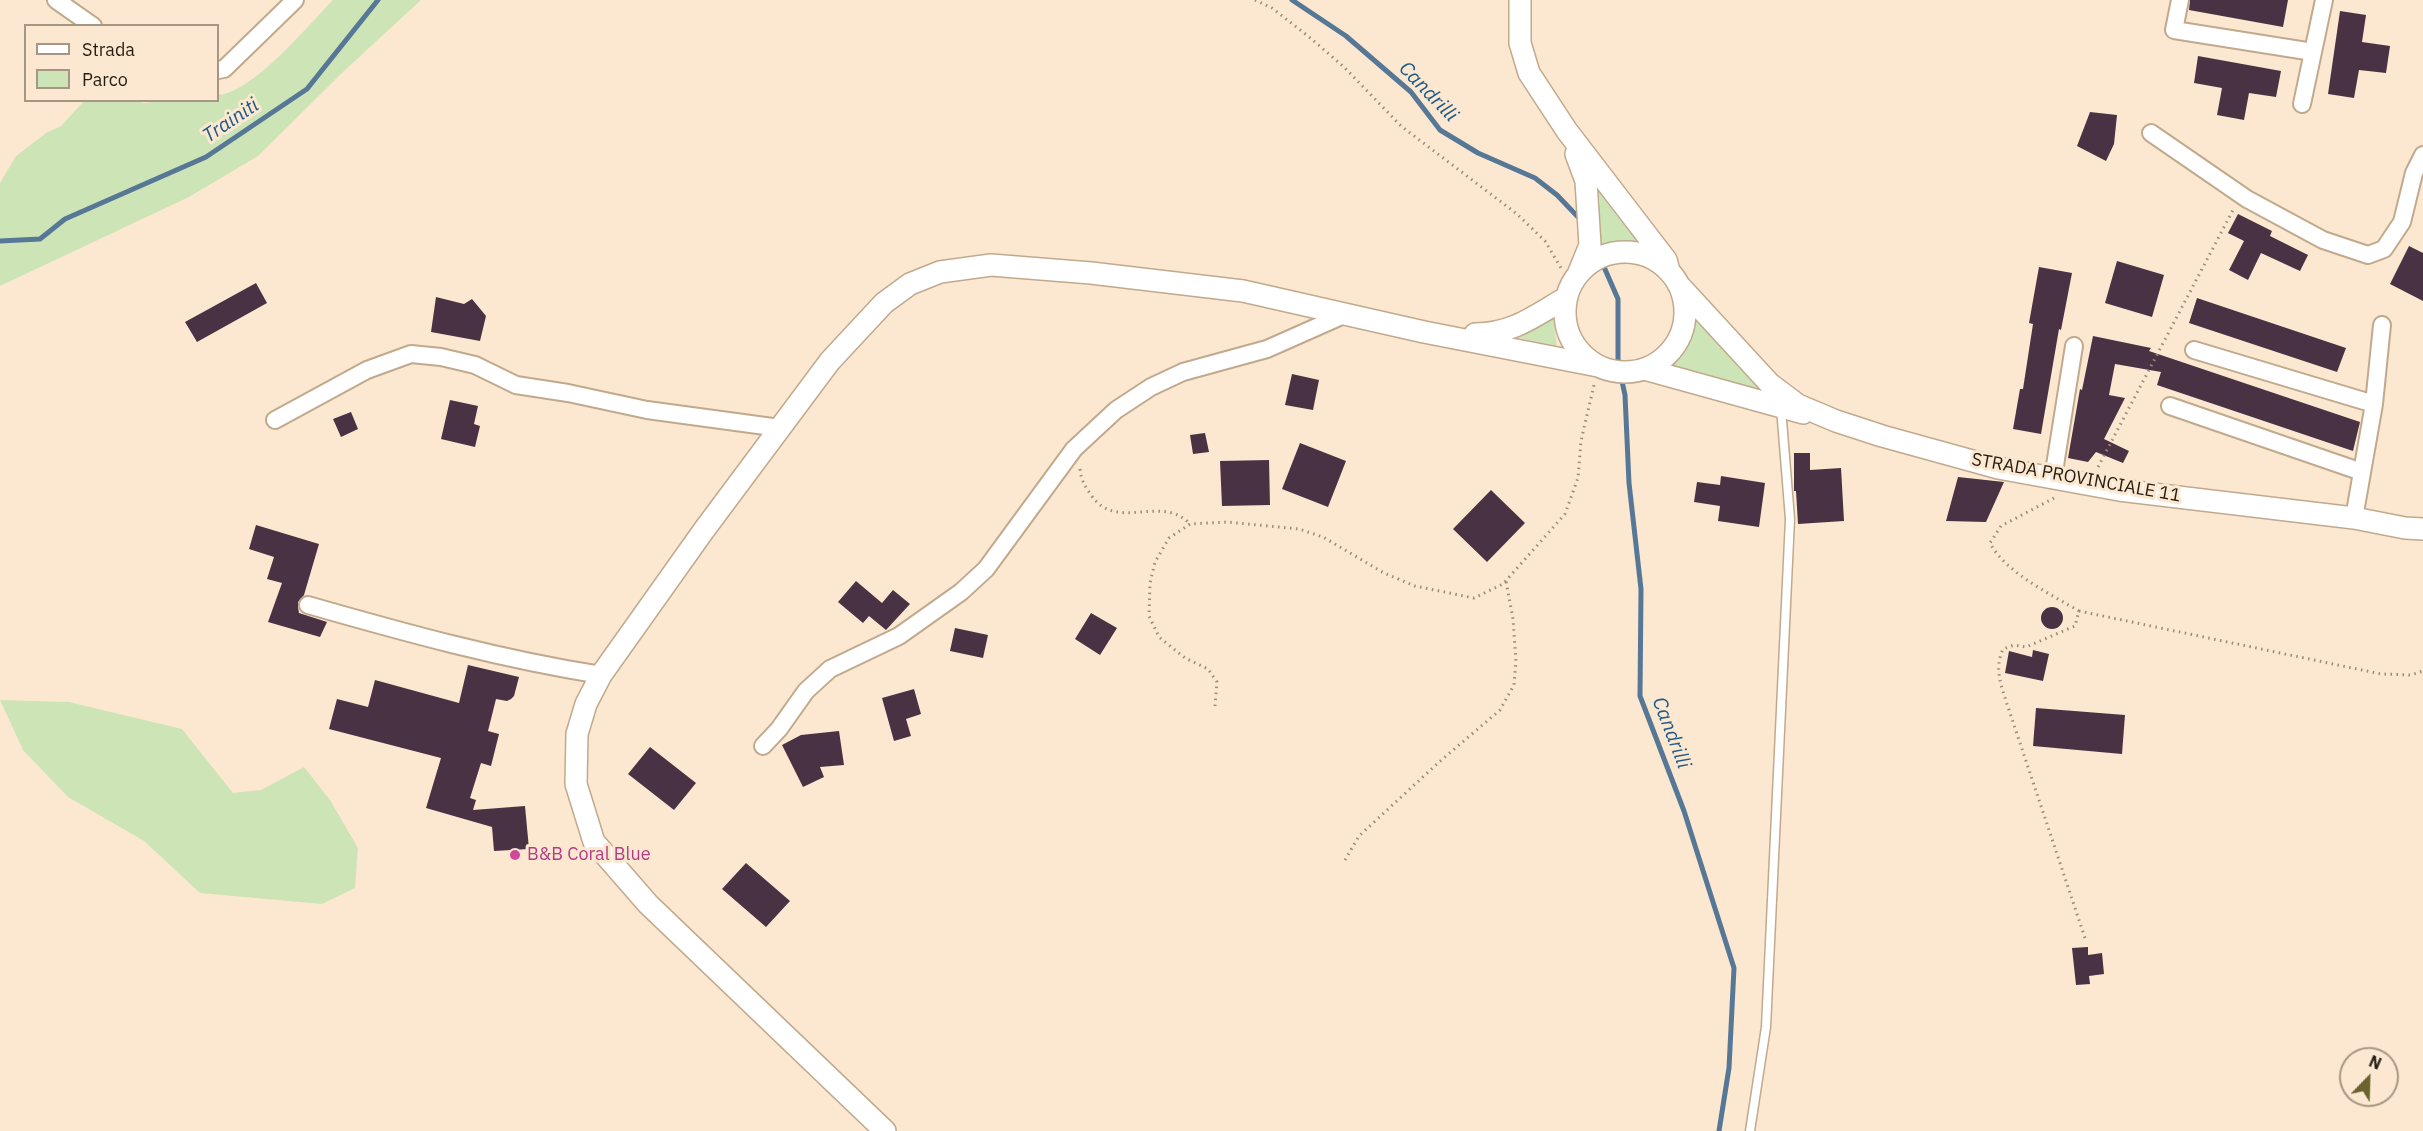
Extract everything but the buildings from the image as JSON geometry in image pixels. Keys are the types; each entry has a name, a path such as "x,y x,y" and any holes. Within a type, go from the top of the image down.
{"street":[{"path":"56,0 90,24"},
{"path":"219,70 224,69 295,0"},
{"path":"1520,0 1520,43 1529,73 1567,131 1586,181 1590,245 1572,285 1565,317 1570,337 1582,354 1621,369"},
{"path":"2180,0 2174,30 2313,52"},
{"path":"2302,104 2324,0"},
{"name":"STRADA PROVINCIALE 11","path":"1567,131 1666,260 1684,303 1684,324 1676,344 1662,359 1621,369"},
{"path":"2151,133 2241,195 2323,240 2368,255 2384,249 2402,222 2414,173 2423,155"},
{"name":"STRADA PROVINCIALE 11","path":"1432,333 1496,334 1528,320 1572,285 1594,261 1613,253 1634,253 1653,259 1674,278 1770,384 1798,405 1836,421 1998,468 2084,484 2354,518 2405,528 2423,529"},
{"path":"885,1131 648,904 594,842 576,784 577,734 586,704 601,675 704,530 830,361 884,303 910,284 940,272 991,265 1091,273 1243,291 1432,333 1621,369 1836,421"},
{"path":"763,746 779,729 806,691 830,669 898,636 961,592 986,569 1078,446 1116,410 1151,387 1183,372 1267,349 1346,314"},
{"path":"2354,518 2374,404 2382,325"},
{"path":"2053,478 2074,345"},
{"path":"2194,350 2374,404"},
{"path":"275,420 367,370 411,354 441,357 475,365 516,385 568,393 647,410 780,428"},
{"path":"2170,406 2362,472"},
{"path":"308,605 534,665 601,675"}],"lane":[{"path":"1750,1131 1766,1027 1790,519 1781,408"}],"path":[{"path":"1255,0 1272,8 1308,36 1344,68 1401,126 1517,214 1545,241 1572,285"},
{"path":"2241,195 2084,484 2001,526 1990,543 1997,556 2079,612 2382,674 2411,675 2423,671"},
{"path":"1215,706 1217,682 1208,669 1185,658 1159,637 1149,616 1150,583 1155,562 1169,538 1190,524 1227,522 1299,529 1323,537 1384,573 1414,586 1474,598 1506,580 1565,514 1578,478 1581,441 1621,369"},
{"path":"1078,446 1081,479 1096,502 1116,513 1161,510 1181,515 1190,524"},
{"path":"1345,860 1359,836 1500,710 1514,685 1516,661 1513,619 1506,580"},
{"path":"2079,612 2075,626 2026,647 2014,645 2003,649 1997,662 2001,687 2085,938"}],"green space":[{"path":"333,0 421,0 344,71 258,156 189,197 0,286 0,183 16,156 46,133 61,126 83,102 219,102 219,95 248,83 295,41"},
{"path":"1594,173 1653,252 1619,244 1595,250 1600,201"},
{"path":"1691,314 1773,402 1664,368 1680,351"},
{"path":"1553,317 1557,346 1515,337 1513,333 1545,323"},
{"path":"0,700 69,702 182,729 233,793 261,790 304,767 330,800 358,848 355,888 322,904 200,893 144,841 68,797 23,750"}],"waterway":[{"name":"Trainiti","path":"0,241 40,239 65,219 206,157 307,89 378,0"},
{"name":"Candrilli","path":"1292,0 1346,36 1411,92 1440,130 1478,153 1535,178 1557,195 1578,217"},
{"name":"Candrilli","path":"1604,267 1618,299 1618,363 1625,395 1629,483 1641,589 1640,696 1684,811 1734,968 1729,1068 1719,1131"}],"place":[{"name":"B&B Coral Blue","path":"515,855"}]}
